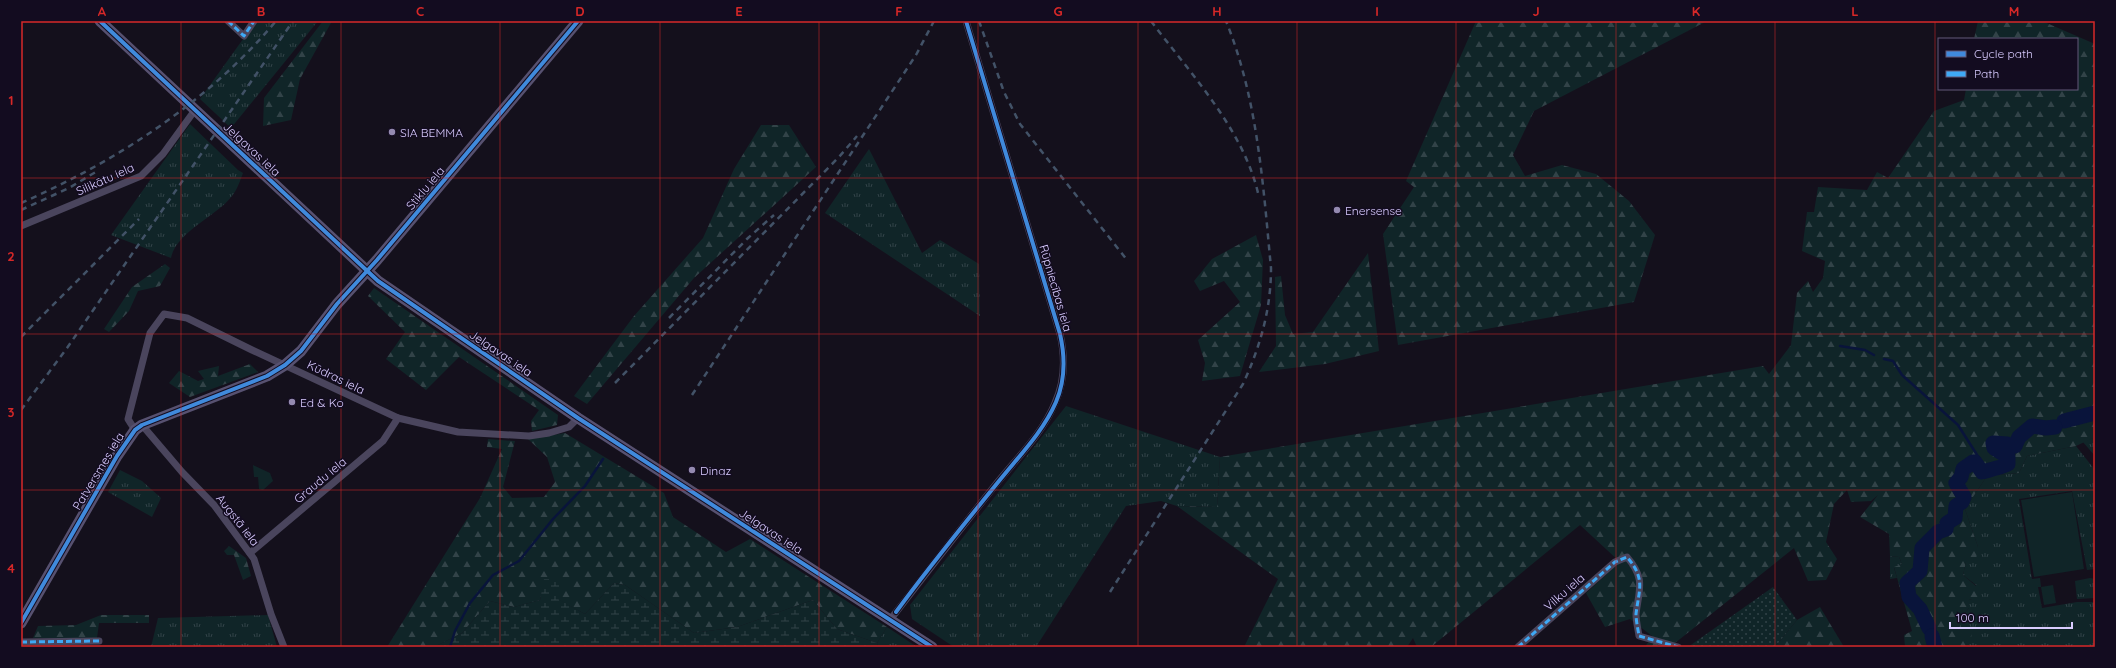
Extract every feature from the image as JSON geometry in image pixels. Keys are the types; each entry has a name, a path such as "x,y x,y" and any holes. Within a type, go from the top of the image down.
{"street":[{"name":"Jelgavas iela","path":"100,21 378,281 578,418 932,647"},
{"path":"228,21 244,36 254,21"},
{"name":"Stiklu iela","path":"286,365 301,351 338,304 368,271 578,21"},
{"name":"Rūpniecības iela","path":"890,620 932,564 1041,428 1056,402 1063,373 1063,356 1060,334 966,21"},
{"name":"Silikātu iela","path":"21,226 141,176 164,154 195,110"},
{"name":"Kūdras iela","path":"139,427 128,420 150,333 164,314 187,318 398,418 458,432 529,436 549,433 570,427 578,418"},
{"path":"139,427 267,376 286,365"},
{"name":"Graudu iela","path":"250,553 383,441 398,418"},
{"name":"Augstā iela","path":"139,427 214,505 250,553 259,571 271,614 284,647"},
{"name":"Patversmes iela","path":"21,623 117,456 139,427"},
{"name":"Vilku iela","path":"1518,647 1615,562 1627,557 1636,567 1639,580 1640,596 1636,615 1639,636 1678,647"},
{"path":"21,642 99,641"}],"green space":[{"path":"256,21 318,21 231,128 200,99"},
{"path":"323,21 332,21 300,79 291,120 263,126 264,98"},
{"path":"1476,21 1707,21 1534,111 1513,155 1525,176 1562,165 1596,174 1629,201 1655,235 1634,302 1398,345 1383,234 1414,187 1406,181"},
{"path":"1978,21 2042,21 2095,44 2095,437 2076,446 2027,456 2019,473 1987,476 1965,509 1978,547 1976,560 1966,562 1963,575 1976,586 1976,591 1982,592 1977,604 1972,599 1969,600 1969,608 1961,618 1961,633 1972,634 1968,647 1905,647 1904,635 1912,631 1894,567 1902,564 1899,557 1890,556 1889,534 1860,517 1878,495 1871,501 1851,502 1847,490 1834,504 1826,542 1837,559 1826,580 1808,581 1794,548 1670,647 1645,647 1652,636 1630,619 1605,627 1586,593 1620,562 1580,525 1431,647 1417,647 1413,638 1407,647 1244,647 1278,579 1177,506 1217,507 1220,457 1763,366 1769,374 1791,345 1797,293 1808,281 1813,292 1823,278 1825,261 1802,251 1807,212 1814,212 1818,187 1867,190 1877,172 1888,178 1934,111 1964,100 1966,90 2078,90 2078,38 1974,38"},
{"path":"190,124 243,173 234,194 181,240 174,249 171,258 111,235"},
{"path":"761,125 789,125 816,167 694,278 587,404 574,396 634,316 703,238 734,169"},
{"path":"869,149 922,253 940,240 979,264 980,316 825,213"},
{"path":"1256,235 1263,260 1261,305 1240,376 1202,381 1205,363 1198,340 1240,302 1224,281 1200,291 1194,281 1212,259"},
{"path":"1368,253 1379,351 1325,364 1259,372 1276,346 1275,277 1281,276 1285,315 1293,334 1313,332"},
{"path":"165,264 170,268 160,286 138,291 129,311 109,332 104,329 132,287"},
{"path":"374,288 558,415 557,425 532,431 531,421 539,410 459,357 426,390 386,359 405,332 368,296"},
{"path":"250,364 258,372 190,397 169,383 179,371 198,381 204,379 198,371 219,366 218,376"},
{"path":"1066,406 1220,457 1217,507 1177,506 1161,501 1126,506 1036,647 954,647 912,619 910,605"},
{"path":"565,433 664,493 673,517 726,552 750,539 887,627 877,643 837,629 813,600 737,627 694,633 625,585 614,583 585,614 557,599 545,579 540,600 514,607 490,601 462,633 434,647 387,647 480,498 502,449 487,447 488,439 515,441 503,487 512,498 544,497 555,482 547,457 528,439"},
{"path":"2095,437 2095,456 2083,442"},
{"path":"2076,446 2095,470 2095,569 2087,570 2072,491 2019,499 2032,579 2040,578 2041,587 2038,587 2042,608 2077,602 2095,602 2095,647 1968,647 1961,633 1961,618 1969,608 1969,600 1972,599 1976,591 1976,585 1963,575 1966,562 1978,547 1965,509 1987,476 2019,473 2027,456"},
{"path":"253,465 270,473 273,481 263,490 259,489 258,477 254,477"},
{"path":"120,470 142,481 161,498 152,517 108,492"},
{"path":"2072,492 2084,569 2034,577 2021,500"},
{"path":"229,546 246,558 251,576 243,580 234,555 227,555 224,551"},
{"path":"1890,556 1899,557 1902,564 1894,568 1897,578 1890,579"},
{"path":"2090,578 2095,579 2095,598 2077,599 2075,581"},
{"path":"544,579 560,579 558,599 585,614 614,583 625,585 694,633 737,627 813,600 837,629 877,643 878,647 434,647 462,633 490,601 514,607 540,600"},
{"path":"2053,585 2056,603 2044,605 2041,587"},
{"path":"1773,587 1797,620 1775,647 1688,647"},
{"path":"1820,607 1844,647 1775,647 1797,620"},
{"path":"101,615 149,615 149,623 99,623 97,638 33,638 38,626 76,625"},
{"path":"268,615 277,647 151,647 158,618"},
{"path":"887,627 917,647 878,647 877,643"}],"waterway":[{"path":"1840,346 1865,350 1874,355"},
{"path":"1884,359 1893,361 1902,375 1958,425 1979,458 1977,465"},
{"path":"2064,421 2095,413"},
{"path":"1929,628 1920,609 1909,597 1907,583 1920,571 1922,548 1938,532 1946,529 1947,523 1955,518 1956,506 1962,502 1964,497 1956,483 1961,477 1963,469 1973,462 1975,462 1982,472 2006,465 2008,464 2008,457 1994,448 1993,443 2007,444 2012,447 2015,446 2019,437 2032,426 2046,428 2055,427"},
{"path":"450,647 455,631 470,603 493,575 519,561 553,519 585,486 603,459"},
{"path":"1932,636 1935,647"}],"railway":[{"path":"21,203 92,168 159,127 221,78 276,21"},
{"path":"21,410 67,348 293,21"},
{"path":"692,395 916,55 934,21"},
{"path":"979,21 1004,92 1020,124 1127,260"},
{"path":"1151,21 1214,102 1228,124 1251,169 1258,193"},
{"path":"1110,592 1243,384 1255,356 1267,313 1271,268 1258,143 1245,81 1237,51 1226,21"},
{"path":"615,383 839,157 857,136"},
{"path":"21,210 69,188 99,170"},
{"path":"669,318 748,238 774,215"},
{"path":"21,337 139,219"}],"marked path":[{"path":"228,21 244,36 254,21"},
{"path":"1518,647 1615,562 1627,557 1637,572 1640,584 1636,614 1639,636 1678,647"},
{"path":"21,642 99,641"}],"cycle path":[{"path":"100,21 378,281 578,418 932,647"},
{"path":"21,623 117,456 135,430 142,425 267,376 285,365 301,351 337,304 377,260 578,21"},
{"path":"896,612 947,546 1038,434 1056,402 1063,377 1063,351 1060,334 966,21"}],"place":[{"name":"SIA BEMMA","path":"392,132"},
{"name":"Enersense","path":"1337,210"},
{"name":"Ed & Ko","path":"292,402"},
{"name":"Dinaz","path":"692,470"}]}
